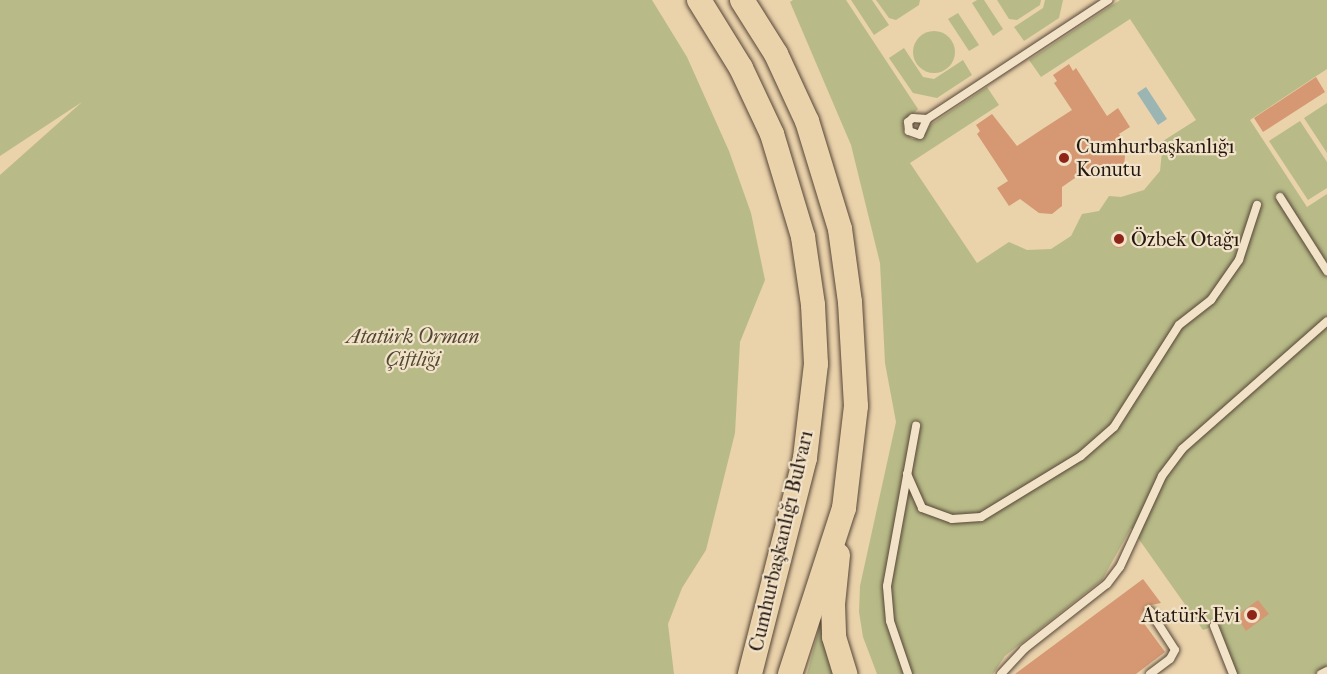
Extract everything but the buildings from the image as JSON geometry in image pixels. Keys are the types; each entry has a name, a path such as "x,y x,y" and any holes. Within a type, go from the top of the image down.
{"main road":[{"name":"Cumhurbaşkanlığı Bulvarı","path":"699,0 741,68 772,134 803,237 813,305 816,364 805,458 750,674"},
{"name":"Cumhurbaşkanlığı Bulvarı","path":"742,0 776,54 796,96 819,156 840,229 850,302 856,406 844,508 790,674"},
{"path":"844,508 833,604 834,637 845,674"}],"lane":[{"path":"927,119 1108,0"},
{"path":"1280,197 1327,271"},
{"path":"906,474 922,508 952,519 981,517 1048,480 1082,456 1114,427 1179,325 1211,300 1239,260 1257,205"},
{"path":"1001,674 1024,650 1107,584 1120,567 1162,476 1182,449 1327,321"},
{"path":"908,674 890,621 887,586 916,426"},
{"path":"1150,611 1175,650 1170,659 1150,674"},
{"path":"1214,626 1233,674"},
{"path":"1321,674 1327,671"}],"green space":[{"name":"Atatürk Orman Çiftliği","path":"0,0 652,0 687,57 729,151 751,213 765,280 740,342 735,433 706,550 682,588 668,624 674,674 0,674 0,175 82,102 0,156"},
{"path":"793,0 846,0 918,109 903,124 904,133 912,139 922,139 930,125 987,87 999,105 910,163 977,263 1009,242 1027,250 1051,249 1071,236 1082,214 1099,211 1109,196 1121,197 1144,190 1160,171 1163,141 1196,120 1130,19 1041,77 1029,60 1120,0 1327,0 1327,69 1250,120 1307,207 1327,194 1327,674 1233,674 1214,626 1203,630 1131,528 1102,580 1005,656 993,674 877,674 863,637 859,612 860,586 896,422 885,363 880,263 851,145 790,2"},
{"path":"851,0 872,0 889,25 874,35"},
{"path":"876,0 920,0 919,5 896,20 889,18"},
{"path":"984,0 1003,29 993,36 972,3"},
{"path":"997,0 1041,0 1040,5 1017,20 1009,19"},
{"path":"1045,0 1063,0 1059,18 1024,41 1014,27 1043,8"},
{"path":"958,13 979,45 969,51 948,19"},
{"path":"934,31 942,32 949,37 954,44 954,60 949,67 942,72 934,73 926,72 919,67 914,60 913,52 914,44 919,37 926,32"},
{"path":"904,48 923,77 934,79 963,60 972,75 937,98 913,93 889,58"},
{"path":"1327,103 1327,153 1304,118"},
{"path":"1300,121 1327,162 1327,188 1308,200 1269,141"},
{"path":"821,620 836,674 807,674"}],"water":[{"path":"1146,87 1167,119 1158,125 1137,93"}],"place":[{"name":"Cumhurbaşkanlığı Konutu","path":"1064,158"},
{"name":"Özbek Otağı","path":"1119,239"},
{"name":"Atatürk Evi","path":"1252,615"}]}
